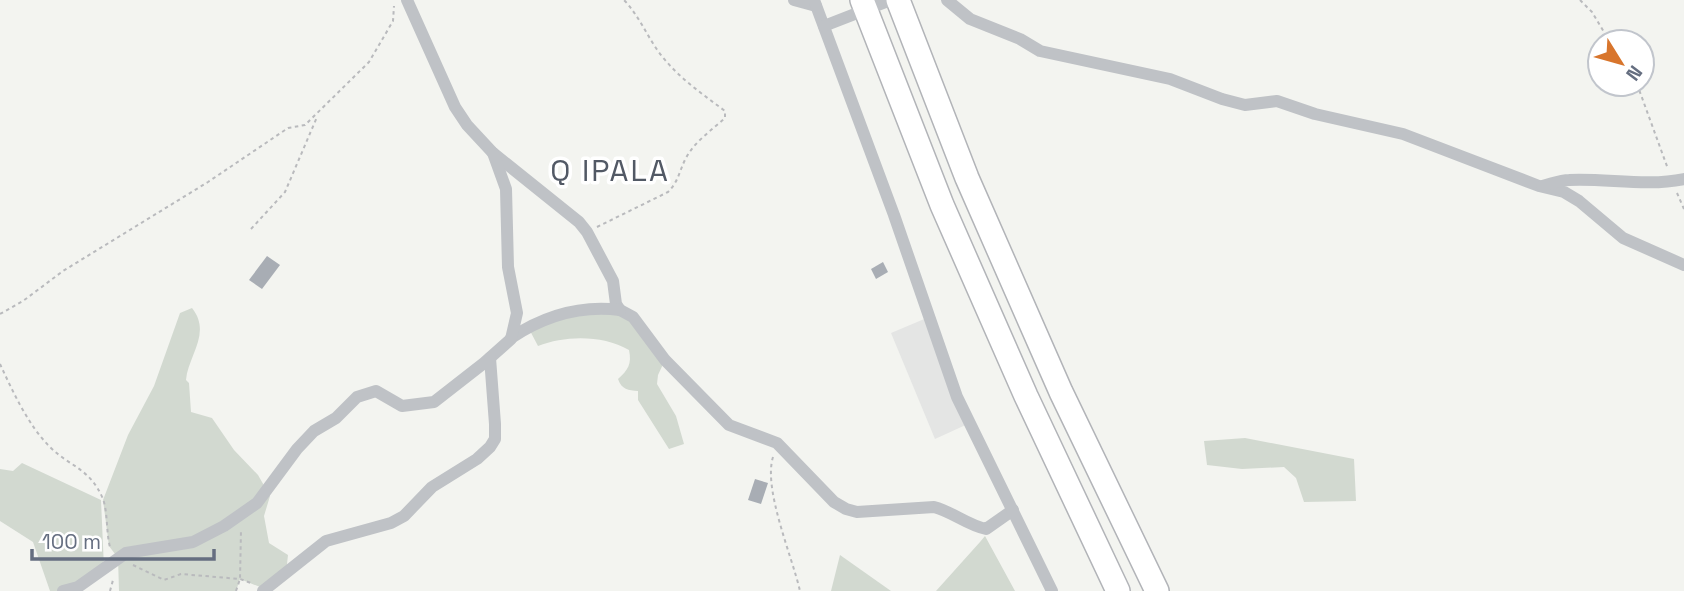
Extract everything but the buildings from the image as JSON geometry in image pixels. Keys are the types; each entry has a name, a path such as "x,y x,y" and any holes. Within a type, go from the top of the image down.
{"highway":[{"path":"898,0 967,178 1055,379 1157,591"},
{"path":"864,5 942,205 1026,396 1118,591"}],"street":[{"path":"794,0 815,3 894,215 957,397 1052,591"},
{"path":"824,26 864,5 891,0"},
{"path":"947,0 970,19 1020,39 1040,51 1170,79 1234,102 1245,104 1277,101 1315,114 1403,134 1539,187 1564,192 1579,201 1623,238 1684,265"},
{"path":"401,1 455,107 467,125 494,153 579,222 587,232 613,281 616,304 620,310"},
{"path":"494,153 506,189 508,267 517,313 511,339"},
{"path":"1539,187 1566,180 1678,181"},
{"path":"63,591 78,587 126,553 193,542 244,512 257,503 297,449 314,431 336,418 357,397 376,391 402,406 434,402 528,327 548,318 600,308 620,310 633,317 665,360 729,425 777,443 834,502 857,512 934,507 986,530 1013,510"},
{"path":"264,590 326,541 391,523 404,516 432,487 477,459 490,447 495,439 495,424 490,358"}],"path":[{"path":"587,232 668,192 677,183 686,157 725,118 725,111 677,73 664,58 635,12 624,0"},
{"path":"1580,0 1592,12 1602,28"},
{"path":"0,314 288,128 306,125 369,62 393,21 401,1"},
{"path":"1643,98 1678,181 1684,209"},
{"path":"251,229 285,192 317,115"},
{"path":"0,364 18,400 50,447 85,470 103,500 110,545 118,558 164,580 181,574 240,579 264,590"},
{"path":"777,443 770,467 775,509 800,591"},
{"path":"236,591 240,579 239,536 244,512"}],"shaded area":[{"path":"192,308 200,326 186,380 189,383 191,412 212,418 234,450 258,475 270,496 264,516 269,543 288,555 286,573 265,589 240,579 236,591 119,591 118,558 109,546 103,500 128,435 154,386 180,313"},
{"path":"620,310 665,360 657,384 676,416 684,444 669,449 638,400 638,391 626,389 621,385 618,379 627,370 629,350 608,342 584,338 560,340 538,346 528,327 548,318"},
{"path":"929,317 970,423 935,439 891,333"},
{"path":"1245,438 1354,459 1356,501 1304,502 1296,478 1284,467 1242,469 1207,465 1204,441"},
{"path":"22,463 101,500 104,568 63,591 50,591 33,542 0,521 0,469 13,471"},
{"path":"985,536 1015,591 936,591 980,542"},
{"path":"840,555 891,591 831,591"}],"district":[{"name":"Q IPALA","path":"610,170"}]}
